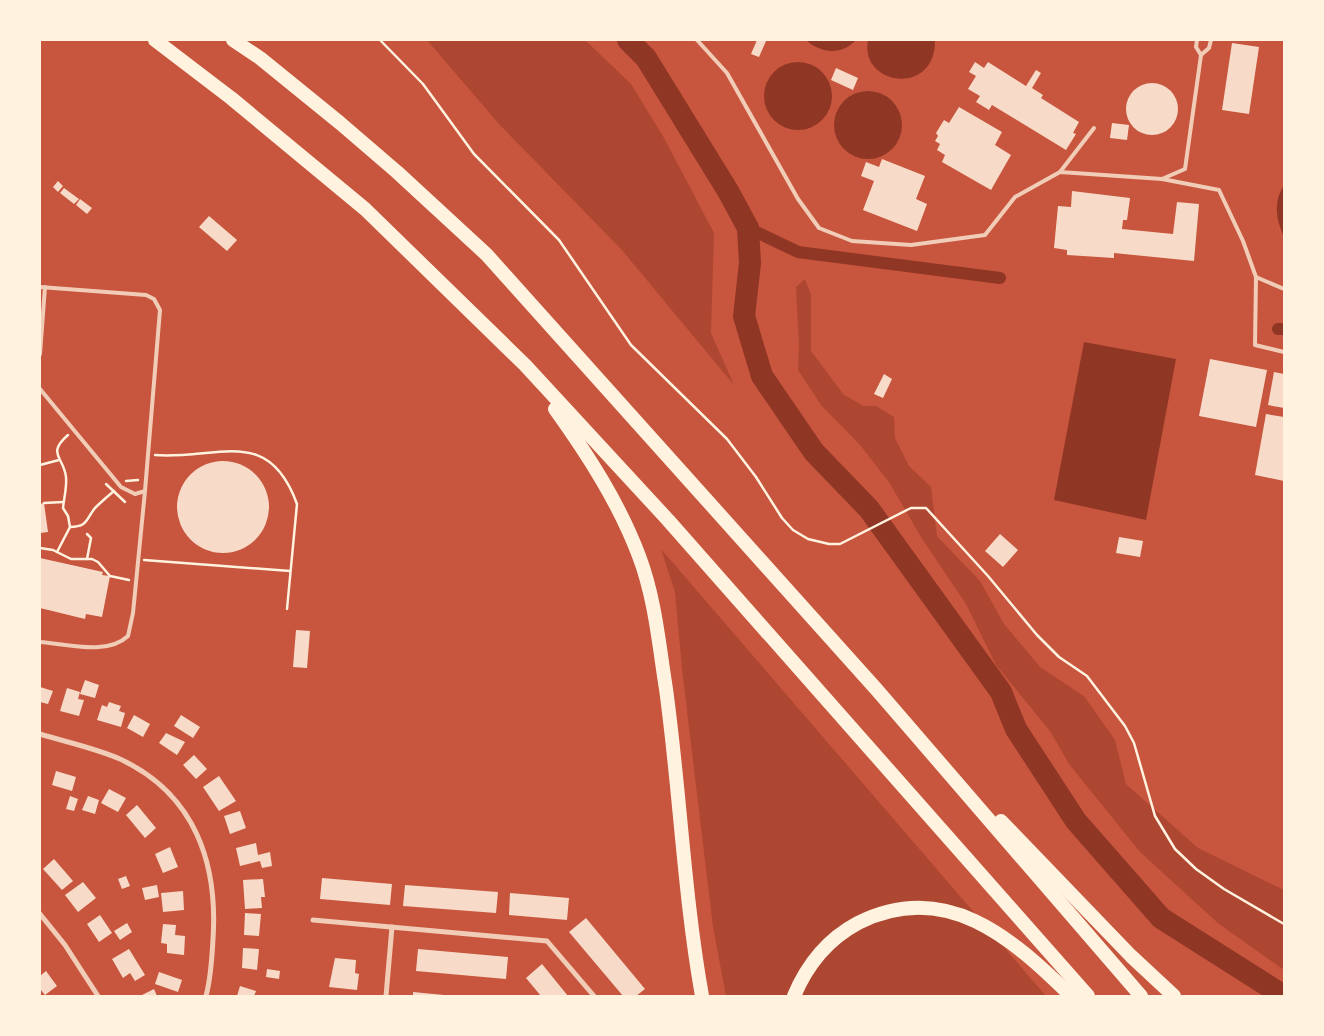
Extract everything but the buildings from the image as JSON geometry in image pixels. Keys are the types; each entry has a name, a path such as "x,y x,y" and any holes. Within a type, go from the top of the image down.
{"highway":[{"path":"155,40 231,98 365,209 525,365 668,520 1088,996"},
{"path":"233,40 260,58 397,172 487,256 908,725 1141,996"},
{"path":"525,365 590,458 625,524 650,589 674,752 693,943 702,996"},
{"path":"908,725 1131,956 1174,996"},
{"path":"794,996 809,966 818,954 847,930 873,916 890,911 919,908 964,916 990,929 1014,944 1071,996"}],"street":[{"path":"40,734 103,753 135,768 153,779 167,792 182,808 193,825 207,860 214,898 212,963 206,996"},
{"path":"40,914 65,945 98,996"},
{"path":"312,920 547,941 594,996"},
{"path":"386,996 392,927"}],"lane":[{"path":"698,40 728,73 798,199 819,228 852,241 911,245 985,235 1016,197 1060,172 1094,128"},
{"path":"1197,40 1196,48 1201,55"},
{"path":"1162,178 1185,168 1201,55 1209,48 1211,40"},
{"path":"1060,172 1162,178 1219,190 1243,240 1256,277 1255,345 1284,352"},
{"path":"1256,277 1284,289"},
{"path":"40,354 42,287 146,296 154,299 160,310 145,491 131,624 128,636 112,646 97,647 40,642"},
{"path":"40,389 121,487 135,494 145,491"}],"path":[{"path":"380,40 423,84 474,154 559,240 631,345 727,439 756,477 782,518 793,530 808,539 829,544 851,540 911,508 926,508 1037,635 1059,657 1086,676 1125,726 1134,743 1155,816 1175,849 1196,869 1224,889 1284,924"},
{"path":"57,552 70,527 68,516 63,508 66,495 66,473 59,460 58,445 68,435"},
{"path":"148,455 177,457 234,450 247,451 269,461 286,480 297,504 287,609"},
{"path":"40,465 59,460"},
{"path":"70,527 82,525 89,520 96,507 128,480 139,480 139,470"},
{"path":"44,503 63,502"},
{"path":"87,534 91,538 87,559"},
{"path":"40,548 57,552 70,559 87,559 98,562 110,576 136,581"},
{"path":"138,559 290,571"}],"shaded area":[{"path":"427,40 585,40 631,84 664,138 714,233 711,333 734,385 621,249 499,124"},
{"path":"806,40 856,40 844,48 831,51 818,48"},
{"path":"868,40 935,40 932,58 924,71 912,77 898,79 886,75 875,67 868,56"},
{"path":"798,62 811,65 822,72 829,83 832,96 829,109 822,120 811,127 798,130 785,127 774,120 767,109 764,96 767,83 774,72 785,65"},
{"path":"868,91 881,94 892,101 899,112 902,125 899,138 892,149 881,156 868,159 855,156 844,149 837,138 834,125 837,112 844,101 855,94"},
{"path":"1284,185 1284,237 1279,224 1277,204"},
{"path":"805,279 811,295 811,351 844,395 864,406 876,406 894,417 895,438 909,466 931,487 937,536 980,581 1004,624 1040,667 1084,696 1115,740 1126,784 1198,848 1284,890 1284,970 1219,924 1140,852 1069,764 1050,731 996,665 966,604 921,537 889,482 860,445 821,405 798,370 799,346 796,287"},
{"path":"1084,342 1176,359 1146,520 1054,500"},
{"path":"661,549 1046,996 726,996 713,927 682,669 675,592"}],"waterway":[{"path":"628,40 646,58 728,191 748,228 750,263 744,316 762,376 814,452 869,509 1001,692 1016,729 1076,821 1161,918 1284,996"},
{"path":"748,228 798,252 1000,278"},
{"path":"1278,329 1284,329"}]}
